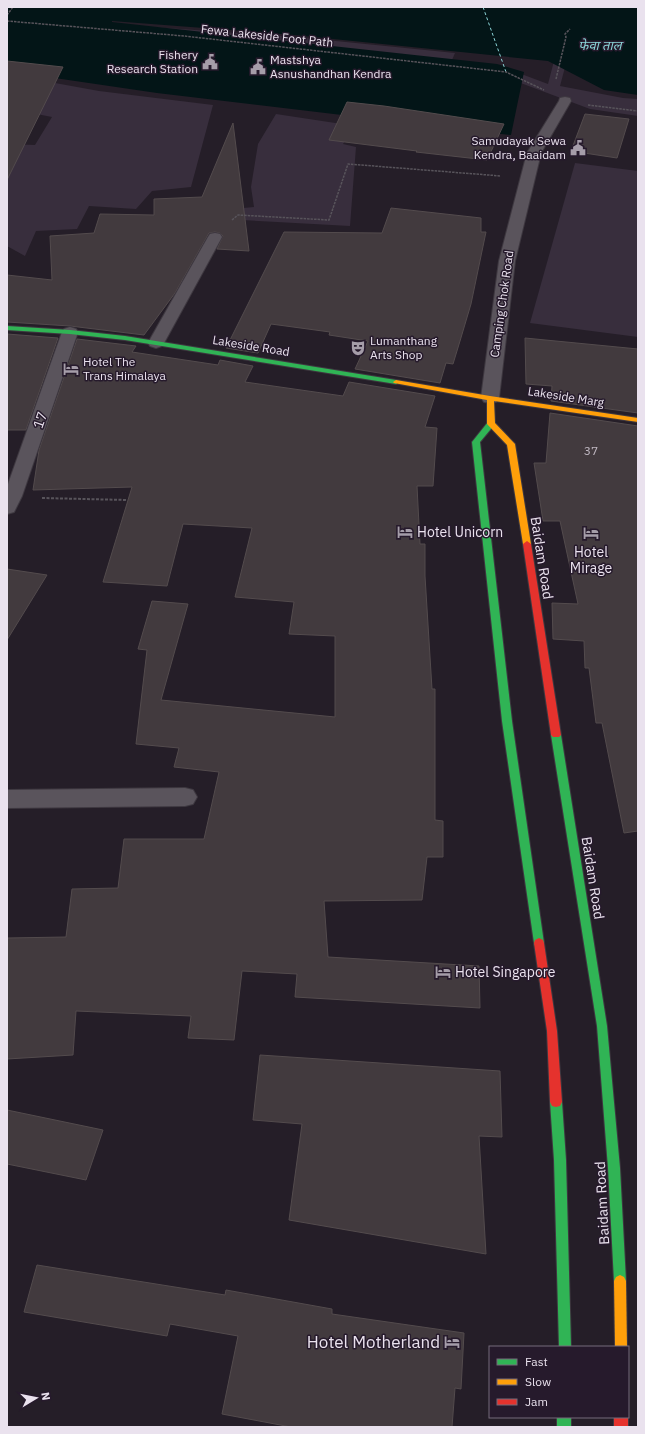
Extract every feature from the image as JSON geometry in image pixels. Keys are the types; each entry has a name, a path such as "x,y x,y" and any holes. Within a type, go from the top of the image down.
{"main road":[{"name":"Lakeside Road","path":"7,328 70,332 156,343 490,398"},
{"name":"Lakeside Marg","path":"490,398 638,420"},
{"path":"490,398 491,424 476,442 507,721 552,1031 560,1160 565,1346"},
{"name":"Baidam Road","path":"491,424 511,444 602,1026 614,1168 622,1312 621,1346"}],"street":[{"name":"Camping Chok Road","path":"490,398 507,261 534,153 558,98"},
{"path":"156,343 215,237"},
{"name":"17","path":"10,502 70,332"},
{"path":"7,799 185,797"}],"path":[{"path":"7,15 13,7"},
{"name":"Fewa Lakeside Foot Path","path":"7,22 184,36 506,72 558,98 638,111"},
{"path":"558,98 566,37 565,34 570,29"},
{"path":"215,237 238,214 329,220 348,164 528,178"},
{"path":"10,502 127,500"}],"shaded area":[{"path":"7,17 296,37 455,53 452,60 508,69 548,84 561,34 572,41 560,86 623,98 638,99 638,116 590,109 507,78"},
{"path":"33,79 99,91 213,105 191,187 152,191 136,209 89,206 77,229 36,231 25,256 7,246 7,144 35,145 52,117 16,110"},
{"path":"276,114 355,126 343,144 356,147 350,226 222,219 222,210 254,207 251,187 258,144"},
{"path":"575,163 638,171 638,337 530,323"}],"water":[{"name":"Mastshya Asnushandhan Kendra","path":"7,7 638,7 638,95 604,90 548,61 294,35 112,21 497,64 524,72 511,135 157,93 7,71"}],"building":[{"path":"7,61 63,67 7,180"},
{"path":"347,102 504,124 487,160 329,140"},
{"path":"585,114 629,119 617,158 571,151"},
{"path":"233,123 249,251 217,249 223,236 220,233 209,233 175,293 144,335 70,326 7,322 7,275 52,280 50,236 94,233 100,214 154,215 154,199 202,197"},
{"path":"391,208 481,218 481,232 486,232 471,304 453,364 446,363 440,383 355,369 368,341 329,335 330,332 271,324 258,353 226,348 284,232 382,233"},
{"path":"7,334 58,338 26,430 7,430"},
{"path":"525,338 638,349 638,413 551,401 552,386 526,384"},
{"path":"77,339 136,346 132,352 218,365 220,360 253,366 245,382 343,396 349,382 435,396 425,427 437,428 433,486 417,486 420,544 425,544 425,576 432,689 435,689 435,820 443,821 443,857 427,857 422,900 324,901 328,957 479,966 480,1008 295,997 297,974 242,971 234,1040 188,1038 191,1016 76,1011 73,1055 7,1059 7,938 66,937 72,889 118,888 124,839 204,839 219,772 174,767 179,748 136,744 147,650 138,649 152,601 188,604 161,700 335,717 335,636 289,634 294,602 235,597 252,528 183,524 167,586 103,582 132,487 33,490 39,450"},
{"path":"550,413 638,426 638,831 624,833 602,723 596,723 589,668 585,668 584,641 553,639 552,603 578,604 560,521 543,521 534,463 546,463"},
{"path":"7,569 47,575 7,640"},
{"path":"260,1055 500,1071 502,1137 479,1136 486,1254 289,1220 302,1124 253,1120"},
{"path":"7,1110 103,1130 86,1180 7,1164"},
{"path":"37,1265 225,1295 226,1290 332,1309 332,1314 464,1333 461,1389 455,1388 452,1427 291,1427 222,1414 238,1336 170,1324 167,1336 24,1312"}],"ferry route":[{"path":"483,7 506,72"}],"traffic: fast":[{"path":"7,328 70,332 125,338 396,382"},
{"path":"491,424 476,442 507,721 539,943"},
{"path":"556,735 602,1026 614,1168 620,1281"},
{"path":"556,1102 560,1160 565,1346"},
{"path":"564,1418 564,1427"}],"traffic: slow":[{"path":"396,382 490,398 491,424 511,444 527,544"},
{"path":"490,398 638,420"},
{"path":"620,1281 621,1346"}],"traffic: jam":[{"path":"527,544 556,735"},
{"path":"539,943 552,1031 556,1102"},
{"path":"621,1418 621,1427"}],"place":[{"name":"Fishery Research Station","path":"210,62"},
{"name":"Mastshya Asnushandhan Kendra","path":"258,67"},
{"name":"Samudayak Sewa Kendra, Baaidam","path":"578,148"},
{"name":"Lumanthang Arts Shop","path":"358,348"},
{"name":"Hotel The Trans Himalaya","path":"71,369"},
{"name":"Hotel Unicorn","path":"405,532"},
{"name":"Hotel Mirage","path":"591,533"},
{"name":"Hotel Singapore","path":"443,972"},
{"name":"Hotel Motherland","path":"452,1342"}],"water label":[{"name":"फेवा ताल","path":"600,45"}]}
